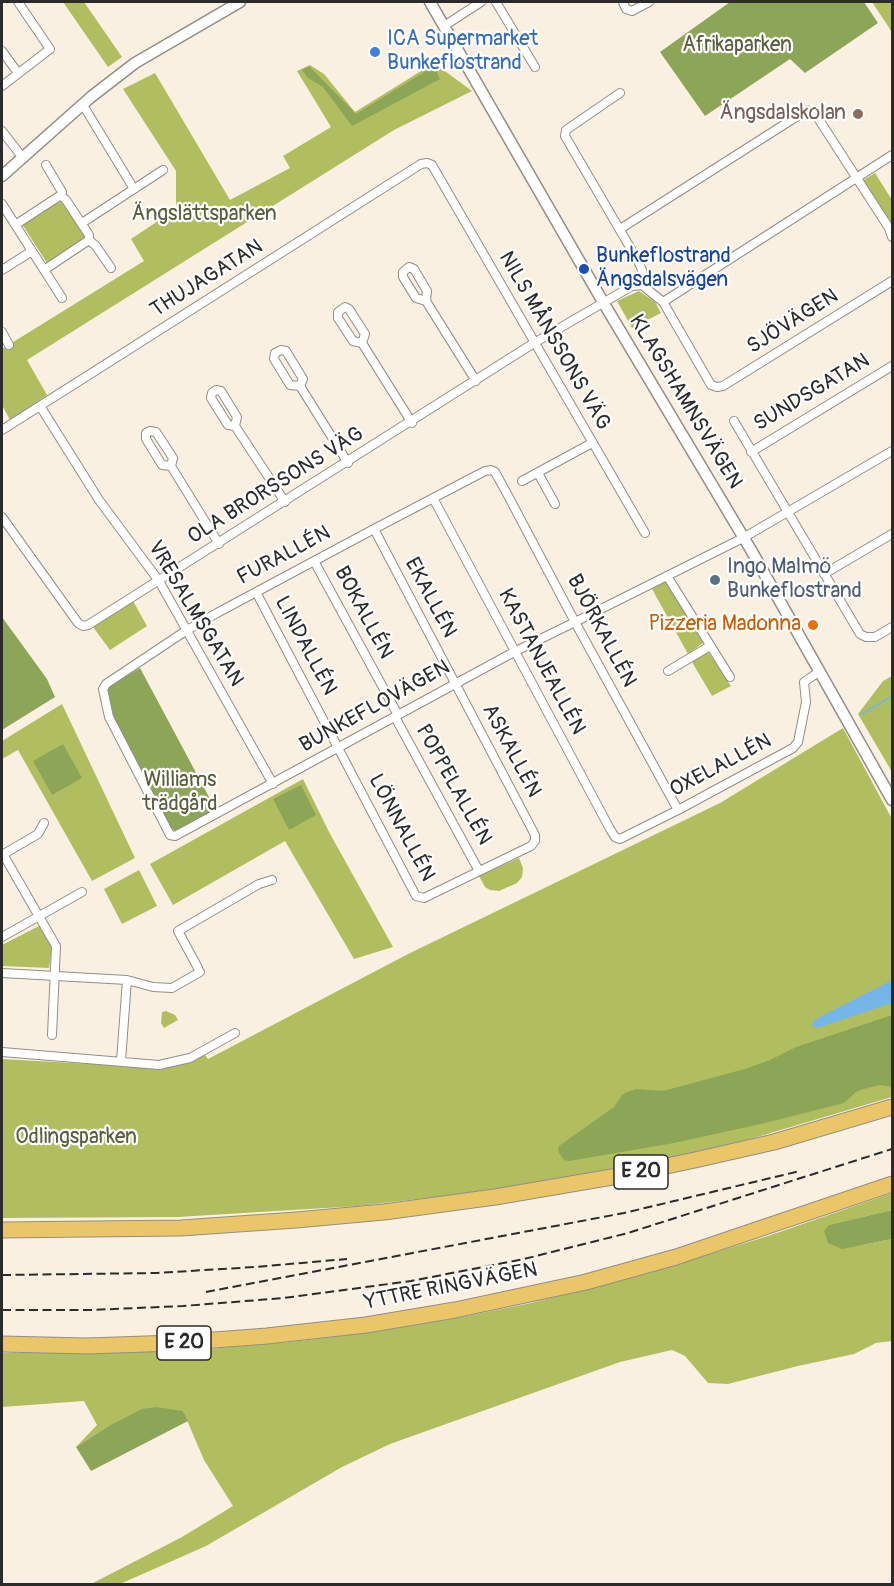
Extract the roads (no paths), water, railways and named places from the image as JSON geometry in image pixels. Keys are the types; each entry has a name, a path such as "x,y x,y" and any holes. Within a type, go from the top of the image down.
{"highway":[{"name":"E 20","path":"2,1230 159,1228 250,1223 384,1212 484,1199 695,1161 774,1142 892,1107"},
{"name":"YTTRE RINGVÄGEN","path":"2,1344 87,1346 175,1343 366,1325 455,1310 586,1282 676,1257 892,1184"}],"street":[{"path":"2,86 50,49 18,2"},
{"path":"2,176 135,63 240,2"},
{"name":"KLAGSHAMNSVÄGEN","path":"430,2 603,302 743,538 892,800"},
{"path":"444,26 481,2"},
{"path":"496,2 535,67"},
{"path":"623,2 626,9 632,10 649,2"},
{"path":"2,51 18,73"},
{"path":"620,93 566,130 565,135 642,270 642,285 663,302 892,154"},
{"path":"83,105 134,189"},
{"path":"620,229 807,110 816,115 889,228 892,237"},
{"path":"2,131 23,159"},
{"name":"THUJAGATAN","path":"2,430 421,164 432,165"},
{"path":"46,165 62,192 61,195 82,224 88,240 96,246 111,268"},
{"name":"NILS MÅNSSONS VÄG","path":"432,165 645,533"},
{"path":"82,224 163,170"},
{"path":"15,225 61,195"},
{"path":"2,204 62,298"},
{"path":"44,270 88,240"},
{"path":"2,270 32,251"},
{"name":"SJÖVÄGEN","path":"663,302 711,385 717,387 723,386 892,281"},
{"name":"OLA BRORSSONS VÄG","path":"2,517 20,546 78,623 88,626 412,423 534,343 632,286 642,285"},
{"path":"426,301 476,381"},
{"path":"2,332 9,345"},
{"path":"362,343 412,423"},
{"name":"SUNDSGATAN","path":"751,452 892,366"},
{"path":"300,386 348,463"},
{"name":"VRESALMSGATAN","path":"40,406 99,500 159,581 273,784"},
{"path":"734,422 860,634 875,637 892,627"},
{"path":"235,426 285,502"},
{"path":"522,481 592,443"},
{"name":"BUNKEFLOVÄGEN","path":"103,689 110,717 170,835 180,835 455,683 743,538 892,451"},
{"path":"171,466 219,544"},
{"name":"FURALLÉN","path":"103,689 106,684 187,630 374,529 485,471 491,470"},
{"name":"BJÖRKALLÉN","path":"491,470 495,472 505,490 678,810"},
{"path":"538,473 555,504"},
{"name":"KASTANJEALLÉN","path":"433,498 610,829 615,837 620,839"},
{"name":"EKALLÉN","path":"374,529 455,683"},
{"path":"824,574 892,534"},
{"name":"BOKALLÉN","path":"314,561 396,716"},
{"path":"667,576 730,677"},
{"name":"LINDALLÉN","path":"256,592 339,748"},
{"path":"668,671 710,646"},
{"name":"OXELALLÉN","path":"620,839 793,748 798,742 806,702 804,682 820,671"},
{"name":"ASKALLÉN","path":"455,683 535,835"},
{"name":"POPPELALLÉN","path":"396,716 479,871"},
{"name":"LÖNNALLÉN","path":"339,748 416,896 424,898 531,846 535,841 535,835"},
{"path":"44,823 38,834 2,854 57,946 52,1035"},
{"path":"2,973 127,980 153,987 172,988 199,970 178,931 259,884 272,880"},
{"path":"2,937 82,892"},
{"path":"121,1061 127,980"},
{"path":"2,1052 159,1065 190,1058 235,1033"}],"water":[{"path":"892,980 892,1003 817,1028 812,1026 814,1021 820,1017"}],"waterway":[{"path":"862,714 892,696"}],"railway":[{"path":"2,1310 91,1310 183,1306 284,1298 411,1281 524,1259 628,1233 892,1149"},
{"path":"206,1292 624,1213 800,1171"},
{"path":"2,1275 157,1273 347,1259"}],"place":[{"name":"ICA Supermarket Bunkeflostrand","path":"375,52"},
{"name":"Ängsdalskolan","path":"858,114"},
{"name":"Bunkeflostrand Ängsdalsvägen","path":"584,269"},
{"name":"Ingo Malmö Bunkeflostrand","path":"715,580"},
{"name":"Pizzeria Madonna","path":"813,625"}],"park label":[{"name":"Afrikaparken","path":"737,46"},
{"name":"Ängslättsparken","path":"204,215"},
{"name":"Williams trädgård","path":"180,793"},
{"name":"Odlingsparken","path":"76,1138"}]}
